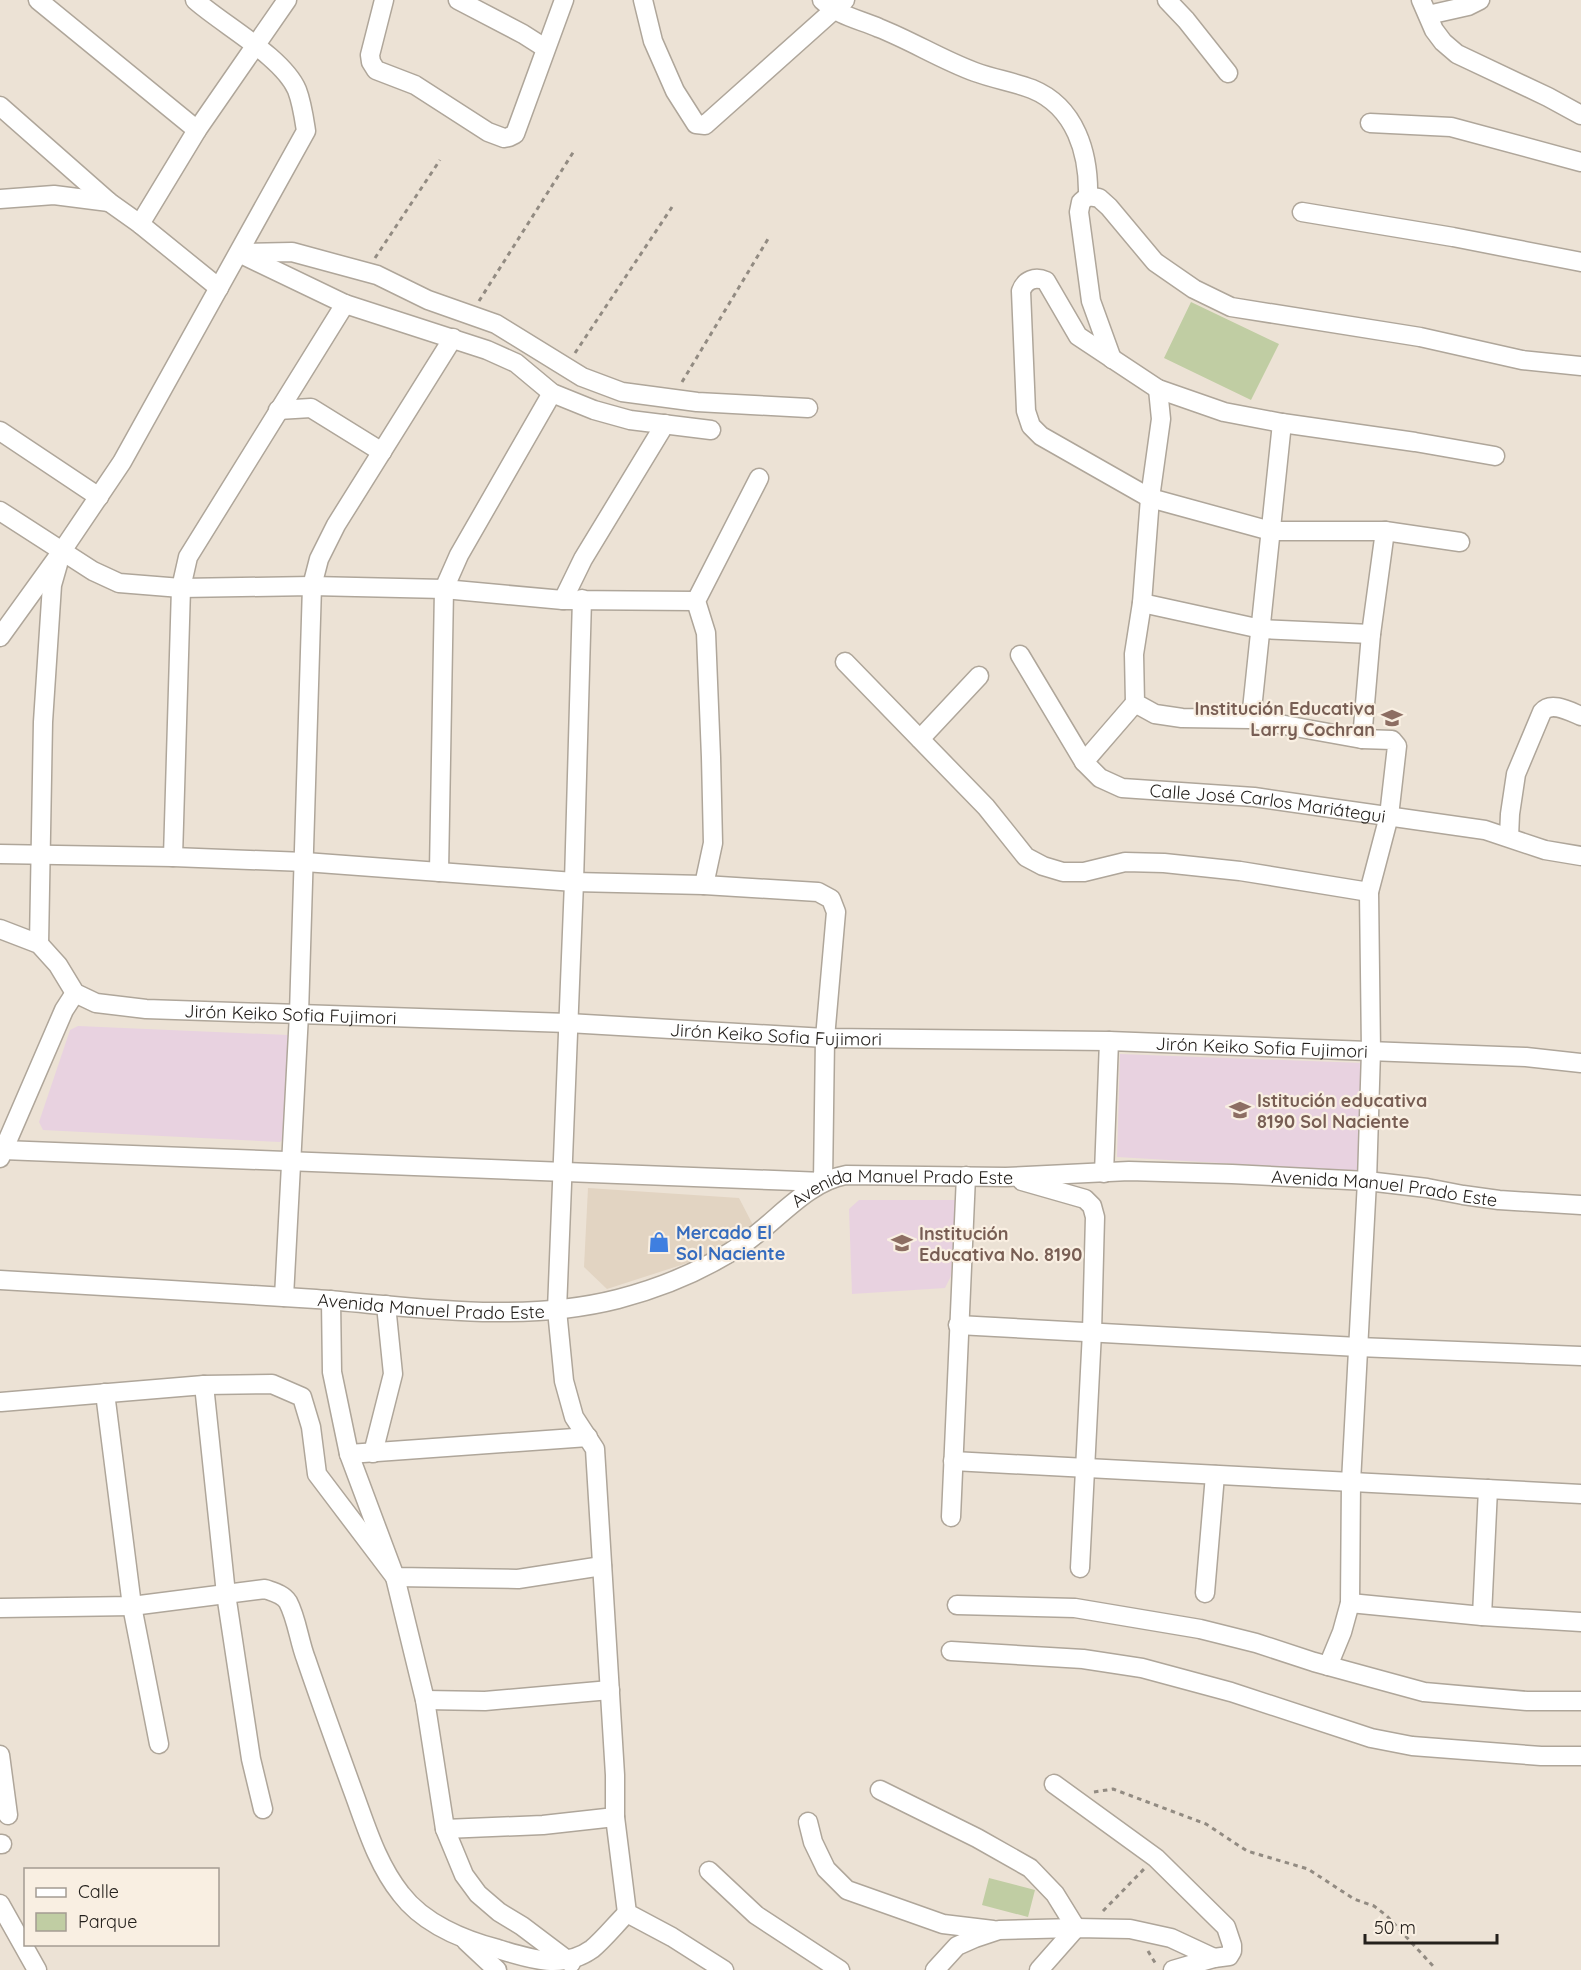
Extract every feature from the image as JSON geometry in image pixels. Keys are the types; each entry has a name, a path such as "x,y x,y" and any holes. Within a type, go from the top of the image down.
{"street":[{"path":"38,0 197,130"},
{"path":"0,637 122,462 306,131 296,88 280,67 256,45 195,0"},
{"path":"140,224 197,130 287,0"},
{"path":"384,0 370,55 376,70 415,85 489,132 504,138 514,134 564,0"},
{"path":"458,0 546,48"},
{"path":"644,0 653,41 675,91 696,124 705,125 833,3 844,16 868,23 966,68 1034,90 1050,99 1071,122 1080,140 1088,178 1088,196 1081,202 1079,212 1091,301 1112,359"},
{"path":"1167,0 1228,73"},
{"path":"1480,0 1468,6 1425,8 1439,36 1457,54 1581,115"},
{"path":"0,106 109,202 219,288"},
{"path":"1370,123 1451,127 1581,162"},
{"path":"0,199 54,195 109,202"},
{"path":"1088,196 1099,198 1109,207 1155,262 1194,290 1231,307 1419,337 1521,360 1581,366"},
{"path":"1302,212 1453,237 1581,262"},
{"path":"239,253 292,252 377,275 428,300 496,324 582,377 622,392 697,402 808,408"},
{"path":"239,253 345,304 487,350 516,363 552,393 594,410 630,420 711,430"},
{"path":"1460,542 1384,531 1270,531 1150,498 1041,436 1031,426 1026,411 1021,291 1023,285 1033,279 1040,278 1046,281 1078,336 1158,390 1224,412 1495,456"},
{"path":"173,857 181,588 188,557 345,304"},
{"path":"284,1297 299,1014 312,586 319,559 336,525 453,338"},
{"path":"1084,762 1135,703 1134,654 1142,603 1150,498 1161,419 1158,390"},
{"path":"439,872 444,589 459,555 552,393"},
{"path":"278,410 311,408 382,452"},
{"path":"1251,719 1282,423"},
{"path":"563,600 583,559 665,424"},
{"path":"0,431 99,497"},
{"path":"705,885 712,843 711,757 706,633 696,601 759,478"},
{"path":"0,512 93,571 119,584 181,588 312,586 444,589 563,600 696,601"},
{"path":"1362,738 1371,634 1384,531"},
{"path":"39,944 43,722 52,585 62,551"},
{"path":"582,599 574,882 557,1310 564,1381 574,1417 595,1449 615,1775 615,1817 627,1913"},
{"path":"1142,603 1261,629 1371,634"},
{"name":"Calle José Carlos Mariátegui","path":"1020,655 1084,762 1100,777 1122,788 1254,797 1485,830 1545,850 1581,856"},
{"path":"845,662 986,807 1026,858 1042,866 1063,872 1084,872 1125,862 1164,863 1240,871 1369,892"},
{"path":"921,739 980,676"},
{"path":"1135,703 1155,714 1182,718 1251,719 1362,738 1392,740 1397,743 1389,816 1369,892 1371,1051 1367,1181 1351,1482 1350,1603 1342,1632 1328,1666"},
{"path":"1509,837 1516,774 1542,712 1546,707 1551,706 1581,716"},
{"path":"0,854 304,862 574,882 705,885 818,891 831,898 836,912 825,1038 823,1182 291,1159 1,1154 64,1010 75,993 58,965 39,944 0,929"},
{"name":"Jirón Keiko Sofia Fujimori","path":"75,993 96,1003 146,1009 568,1023 825,1038 1109,1041 1526,1057 1581,1063"},
{"path":"1104,1173 1109,1041"},
{"name":"Avenida Manuel Prado Este","path":"0,1280 462,1310 557,1310 620,1298 690,1275 745,1243 823,1182 846,1175 1006,1177 1141,1171 1367,1181 1499,1200 1581,1205"},
{"path":"951,1517 966,1176"},
{"path":"1006,1177 1085,1199 1092,1206 1095,1217 1092,1332 1080,1568"},
{"path":"331,1300 332,1372 349,1454 395,1577 425,1700 445,1829 464,1875 478,1894 574,1966"},
{"path":"373,1453 393,1374 386,1305"},
{"path":"958,1325 1358,1347 1581,1356"},
{"path":"1,1402 204,1385 272,1384 302,1397 311,1427 317,1474 395,1577"},
{"path":"204,1385 226,1594 251,1760 263,1809"},
{"path":"105,1393 132,1606 159,1744"},
{"path":"349,1454 588,1437"},
{"path":"952,1461 1581,1494"},
{"path":"1205,1593 1215,1475"},
{"path":"1482,1616 1488,1489"},
{"path":"395,1577 518,1579 602,1566"},
{"path":"0,1608 132,1606 265,1589 282,1596 287,1600 334,1740 366,1826 384,1870 401,1895 422,1914 486,1946 543,1962 574,1966"},
{"path":"1350,1603 1482,1616 1581,1622"},
{"path":"957,1605 1075,1608 1200,1629 1256,1642 1328,1666 1424,1692 1527,1701 1581,1701"},
{"path":"951,1651 1083,1659 1142,1668 1231,1692 1371,1738 1412,1746 1541,1756 1581,1755"},
{"path":"425,1700 485,1701 610,1690"},
{"path":"0,1755 8,1815"},
{"path":"1054,1784 1156,1858 1226,1927 1232,1945 1232,1952 1229,1956 1173,1970"},
{"path":"880,1790 977,1838 1030,1868 1085,1928"},
{"path":"445,1829 543,1825 615,1817"},
{"path":"808,1822 813,1842 826,1869 847,1890 943,1924 999,1930 1130,1929 1171,1938 1214,1958"},
{"path":"709,1871 756,1915 840,1970"},
{"path":"0,1904 37,1970"},
{"path":"574,1966 627,1913"},
{"path":"627,1913 672,1937 724,1970"},
{"path":"1039,1970 1085,1928"},
{"path":"935,1970 957,1947 999,1930"},
{"path":"460,1935 496,1970"}],"path":[{"path":"470,315 574,151"},
{"path":"366,272 440,160"},
{"path":"566,367 672,207"},
{"path":"672,399 768,239"},
{"path":"1081,1804 1095,1791 1113,1789 1206,1824 1247,1851 1308,1869 1354,1899 1374,1906 1387,1916 1433,1966"},
{"path":"1085,1928 1156,1858"}],"shaded area":[{"path":"78,1026 288,1035 292,1042 287,1136 280,1142 43,1130 39,1122 70,1030"},
{"name":"Istitución educativa 8190 Sol Naciente","path":"1120,1054 1363,1063 1359,1171 1117,1157"},
{"name":"Mercado El Sol Naciente","path":"588,1188 739,1198 754,1227 709,1256 607,1289 584,1267"},
{"name":"Institución Educativa No. 8190","path":"859,1200 956,1200 951,1276 945,1288 852,1294 849,1209"}],"green space":[{"path":"1191,302 1279,344 1251,400 1164,358"},
{"path":"989,1878 1035,1890 1028,1917 982,1905"}],"place":[{"name":"Institución Educativa Larry Cochran","path":"1392,718"},
{"name":"Istitución educativa 8190 Sol Naciente","path":"1240,1110"},
{"name":"Mercado El Sol Naciente","path":"659,1242"},
{"name":"Institución Educativa No. 8190","path":"902,1243"}]}
